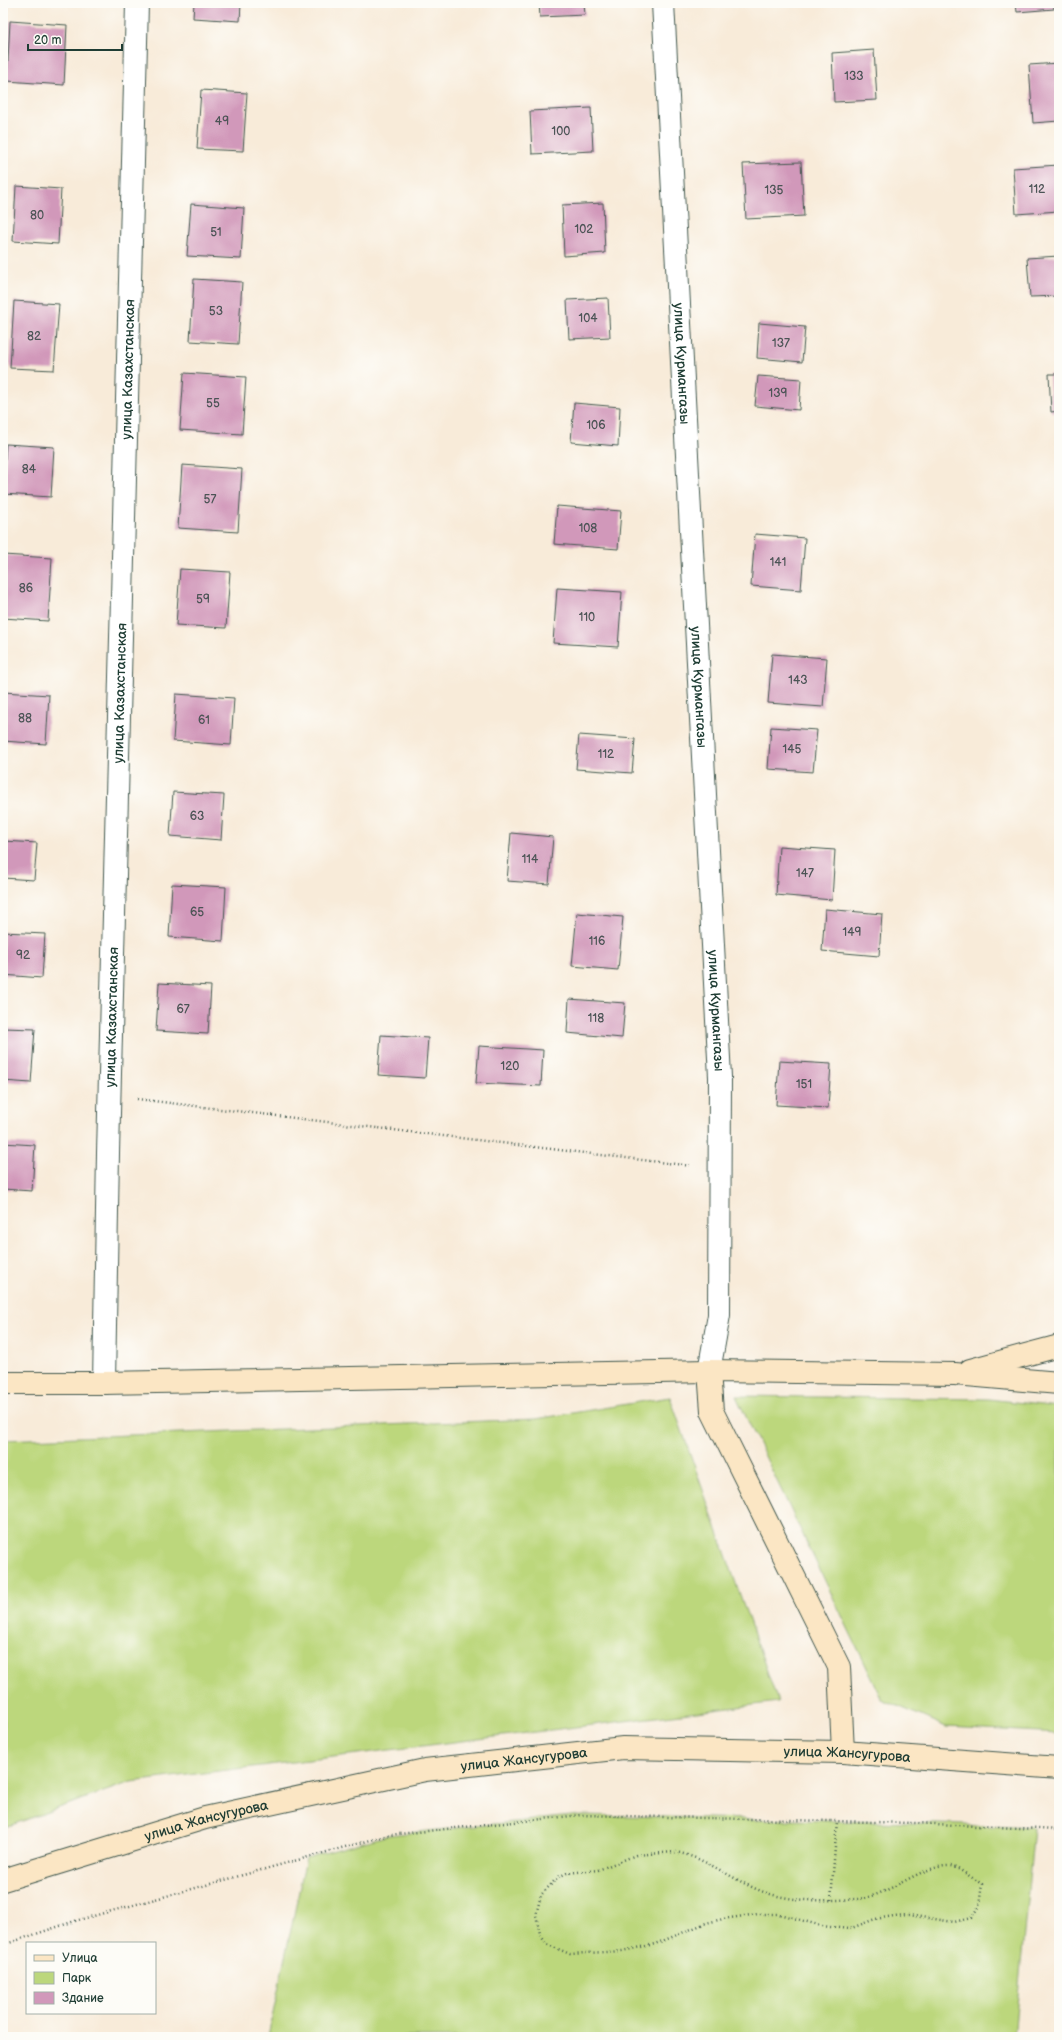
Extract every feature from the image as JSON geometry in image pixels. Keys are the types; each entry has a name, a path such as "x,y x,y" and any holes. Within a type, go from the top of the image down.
{"main road":[{"path":"955,1374 1059,1346"},
{"path":"709,1371 712,1411 839,1667 843,1752"},
{"path":"3,1383 104,1383 709,1371 955,1374 1059,1383"},
{"name":"улица Жансугурова","path":"3,1880 206,1818 425,1770 623,1748 843,1752 1059,1768"}],"street":[{"name":"улица Казахстанская","path":"104,1383 109,1096 136,3"},
{"name":"улица Курмангазы","path":"663,3 720,1077 719,1315 709,1371"}],"path":[{"path":"109,1096 719,1170"},
{"path":"3,1945 83,1919 389,1835 581,1815 916,1823 1059,1830"},
{"path":"831,1900 837,1821"},
{"path":"675,1852 691,1855 754,1888 783,1898 831,1900 860,1899 887,1889 933,1868 952,1866 982,1884 979,1906 971,1918 954,1922 908,1915 894,1916 875,1919 849,1930 822,1926 779,1914 758,1914 706,1923 655,1944 622,1951 570,1954 546,1944 540,1934 536,1916 541,1896 558,1877 567,1873 598,1870 636,1855 675,1852"}],"green space":[{"path":"736,1396 988,1399 1059,1407 1059,1733 946,1727 882,1699"},
{"path":"670,1397 778,1702 131,1782 3,1828 3,1440 536,1419"},
{"path":"581,1815 915,1823 1034,1828 1014,2037 268,2037 306,1858 389,1835"}],"building":[{"path":"194,3 241,3 240,21 193,18"},
{"path":"539,3 584,3 585,15 540,17"},
{"path":"1016,3 1053,3 1054,9 1017,12"},
{"path":"10,21 67,25 64,85 7,81"},
{"path":"874,50 877,100 834,102 832,53"},
{"path":"1059,63 1059,121 1033,123 1029,65"},
{"path":"201,90 247,93 243,151 197,149"},
{"path":"591,108 593,151 532,154 530,111"},
{"path":"801,162 804,216 746,219 743,164"},
{"path":"1059,165 1059,211 1016,214 1013,168"},
{"path":"16,186 61,189 58,244 13,241"},
{"path":"603,203 605,253 564,256 562,205"},
{"path":"191,204 244,208 241,259 187,256"},
{"path":"1059,256 1059,296 1030,297 1027,258"},
{"path":"194,279 242,282 238,344 190,341"},
{"path":"608,298 610,337 569,339 567,300"},
{"path":"14,301 59,304 54,370 10,368"},
{"path":"759,323 805,327 802,362 757,358"},
{"path":"184,373 246,377 242,434 180,430"},
{"path":"1049,374 1059,374 1059,411 1051,412"},
{"path":"758,376 801,379 799,410 755,406"},
{"path":"574,403 620,407 618,446 571,442"},
{"path":"6,444 54,447 51,497 3,494"},
{"path":"182,465 242,469 238,532 178,528"},
{"path":"557,506 621,511 618,549 554,544"},
{"path":"755,534 805,538 801,590 751,586"},
{"path":"3,555 52,558 48,621 3,618"},
{"path":"180,569 230,572 226,628 176,625"},
{"path":"557,588 622,592 618,647 553,643"},
{"path":"772,654 827,658 823,707 768,703"},
{"path":"3,692 49,695 46,744 3,741"},
{"path":"176,694 234,698 231,745 173,741"},
{"path":"771,727 817,730 813,772 768,769"},
{"path":"579,735 635,739 632,773 576,769"},
{"path":"173,792 224,795 221,840 170,836"},
{"path":"511,833 553,837 549,884 507,881"},
{"path":"3,841 37,843 34,880 3,878"},
{"path":"779,846 835,850 832,900 776,895"},
{"path":"172,884 226,887 223,941 169,937"},
{"path":"825,909 882,914 879,956 822,951"},
{"path":"577,913 623,917 618,970 572,966"},
{"path":"3,932 45,934 42,978 3,975"},
{"path":"159,983 211,986 208,1034 156,1031"},
{"path":"569,999 625,1003 622,1038 567,1033"},
{"path":"3,1028 35,1029 31,1083 3,1081"},
{"path":"381,1035 428,1038 425,1078 378,1075"},
{"path":"479,1046 543,1050 541,1086 476,1083"},
{"path":"779,1061 831,1064 828,1108 776,1105"},
{"path":"3,1143 35,1145 32,1191 3,1189"}]}
